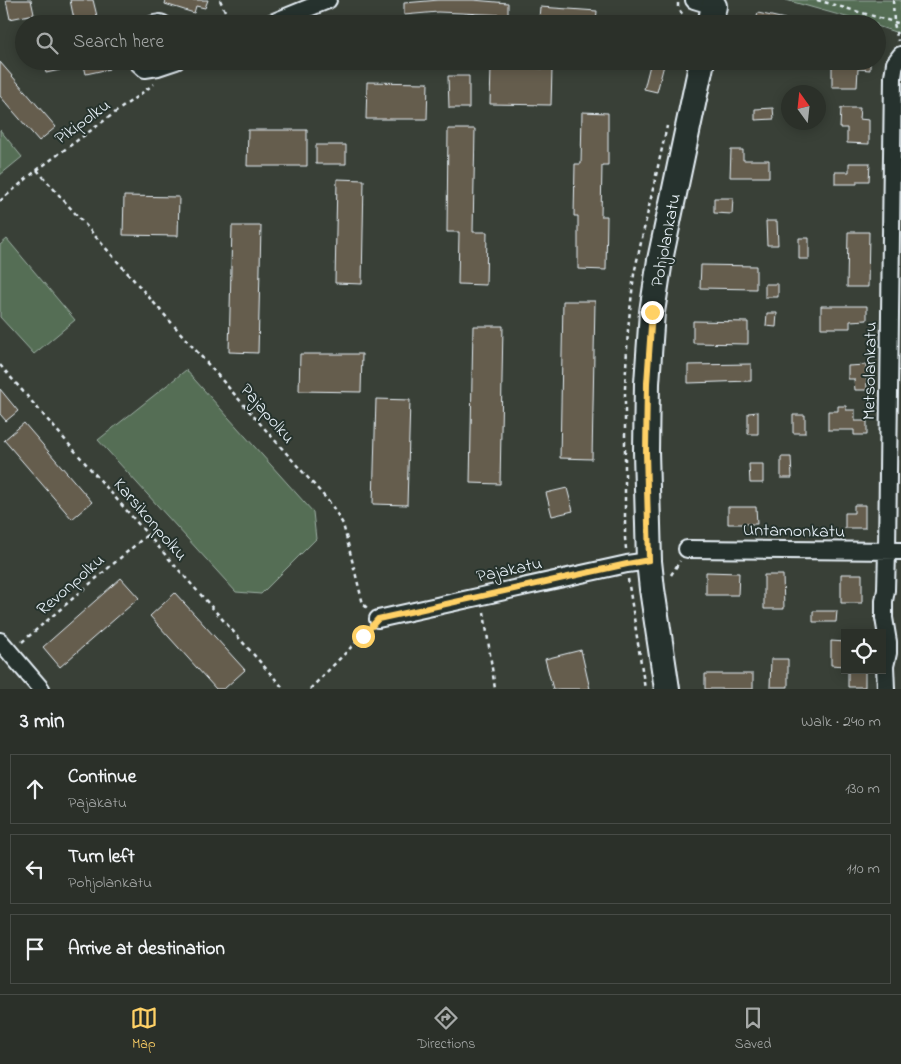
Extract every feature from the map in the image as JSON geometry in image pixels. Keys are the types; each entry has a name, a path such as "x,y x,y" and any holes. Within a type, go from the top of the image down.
{"street":[{"path":"291,15 328,0"},
{"name":"Metsolankatu","path":"886,689 885,666 888,642 884,618 884,601 894,551 893,77 895,63 901,55"},
{"name":"Pohjolankatu","path":"667,689 649,560 646,442 647,383 652,312 670,210 700,70"},
{"name":"Untamonkatu","path":"687,549 894,551"},
{"name":"Pajakatu","path":"378,619 649,560"},
{"path":"5,646 41,689"}],"path":[{"path":"220,0 227,15"},
{"path":"679,0 678,8 683,15"},
{"path":"817,0 867,15"},
{"path":"893,0 894,23 901,55"},
{"path":"886,21 901,24"},
{"name":"Pikipolku","path":"0,201 37,170 160,79"},
{"name":"Pajapolku","path":"37,170 331,504 343,524 363,604 378,619"},
{"name":"Karsikonpolku","path":"0,366 284,689"},
{"name":"Revonpolku","path":"5,646 147,534"},
{"path":"482,596 495,689"},
{"path":"310,689 378,619"}],"green space":[{"path":"786,0 901,0 901,34 886,29 886,15 839,15"},
{"path":"0,130 22,157 0,175"},
{"path":"7,239 75,320 34,354 0,317 0,245"},
{"path":"186,370 313,512 316,539 261,594 236,592 98,440"}],"building":[{"path":"6,0 31,0 34,14 15,15 15,18 10,19"},
{"path":"70,0 93,0 97,15 73,15"},
{"path":"166,0 208,0 205,8 196,6 194,13 165,4"},
{"path":"439,0 508,3 508,15 438,12 404,15 404,3"},
{"path":"540,7 597,11 597,15 539,15"},
{"path":"0,62 56,127 39,141 0,96"},
{"path":"45,70 60,70 46,73"},
{"path":"85,70 104,70 86,74"},
{"path":"491,70 552,70 551,105 490,104"},
{"path":"649,70 663,70 657,92 644,89"},
{"path":"832,70 858,70 857,87 832,87"},
{"path":"448,76 469,76 469,108 449,108"},
{"path":"367,82 428,83 427,119 366,119"},
{"path":"773,108 774,119 755,120 755,109"},
{"path":"841,108 860,108 859,119 869,120 869,144 847,143 847,128 840,128"},
{"path":"582,112 608,113 608,165 602,165 601,216 607,216 606,270 578,269 578,216 574,216 575,164 581,164"},
{"path":"448,129 475,129 473,232 487,232 486,285 458,284 459,232 447,232"},
{"path":"248,130 307,130 307,166 247,166"},
{"path":"316,145 346,145 346,164 316,164"},
{"path":"731,150 743,150 743,160 769,160 769,177 730,177"},
{"path":"849,163 870,163 869,181 857,181 857,184 835,184 835,172 849,172"},
{"path":"337,179 364,180 362,284 335,283"},
{"path":"124,196 179,197 178,236 123,235"},
{"path":"714,198 733,198 732,214 714,213"},
{"path":"766,221 777,221 778,245 767,245"},
{"path":"232,226 261,226 258,353 229,352"},
{"path":"848,232 869,232 868,287 847,287"},
{"path":"799,238 809,238 809,259 799,259"},
{"path":"701,265 756,266 756,289 700,288"},
{"path":"765,284 778,284 778,297 765,297"},
{"path":"563,301 595,301 592,459 560,458"},
{"path":"821,306 867,306 867,320 850,321 850,328 821,328"},
{"path":"767,313 777,313 776,327 766,326"},
{"path":"693,321 748,322 748,344 693,343"},
{"path":"473,326 503,326 500,484 470,483"},
{"path":"300,354 362,354 361,392 299,391"},
{"path":"751,364 751,381 688,383 688,365"},
{"path":"866,365 867,390 855,390 854,379 848,379 848,366"},
{"path":"0,389 18,411 6,421 0,414"},
{"path":"376,399 410,400 407,505 373,504"},
{"path":"838,406 846,406 846,410 855,410 855,421 867,421 867,435 854,435 854,430 828,430 828,411 838,411"},
{"path":"758,412 758,434 748,434 748,413"},
{"path":"793,415 805,415 805,433 793,433"},
{"path":"24,423 92,502 72,519 4,440"},
{"path":"781,457 791,457 792,478 781,478"},
{"path":"749,464 763,464 763,483 750,483"},
{"path":"567,488 573,511 552,516 546,493"},
{"path":"854,505 865,505 865,528 845,528 845,513 854,513"},
{"path":"728,507 756,507 757,524 728,524"},
{"path":"706,572 739,573 738,595 706,595"},
{"path":"841,574 862,574 862,603 841,603"},
{"path":"764,575 783,575 784,609 764,609"},
{"path":"121,578 139,598 60,667 43,647"},
{"path":"175,593 245,670 224,689 216,689 150,616"},
{"path":"813,611 837,611 836,622 813,622"},
{"path":"831,641 841,642 841,666 831,665"},
{"path":"581,650 590,689 553,689 545,659"},
{"path":"771,659 788,659 788,687 770,687"},
{"path":"705,674 753,674 753,689 705,689"},
{"path":"848,674 865,674 865,687 848,687"}],"route":[{"path":"363,636 378,619 649,560 646,452 647,383 652,312"}]}
